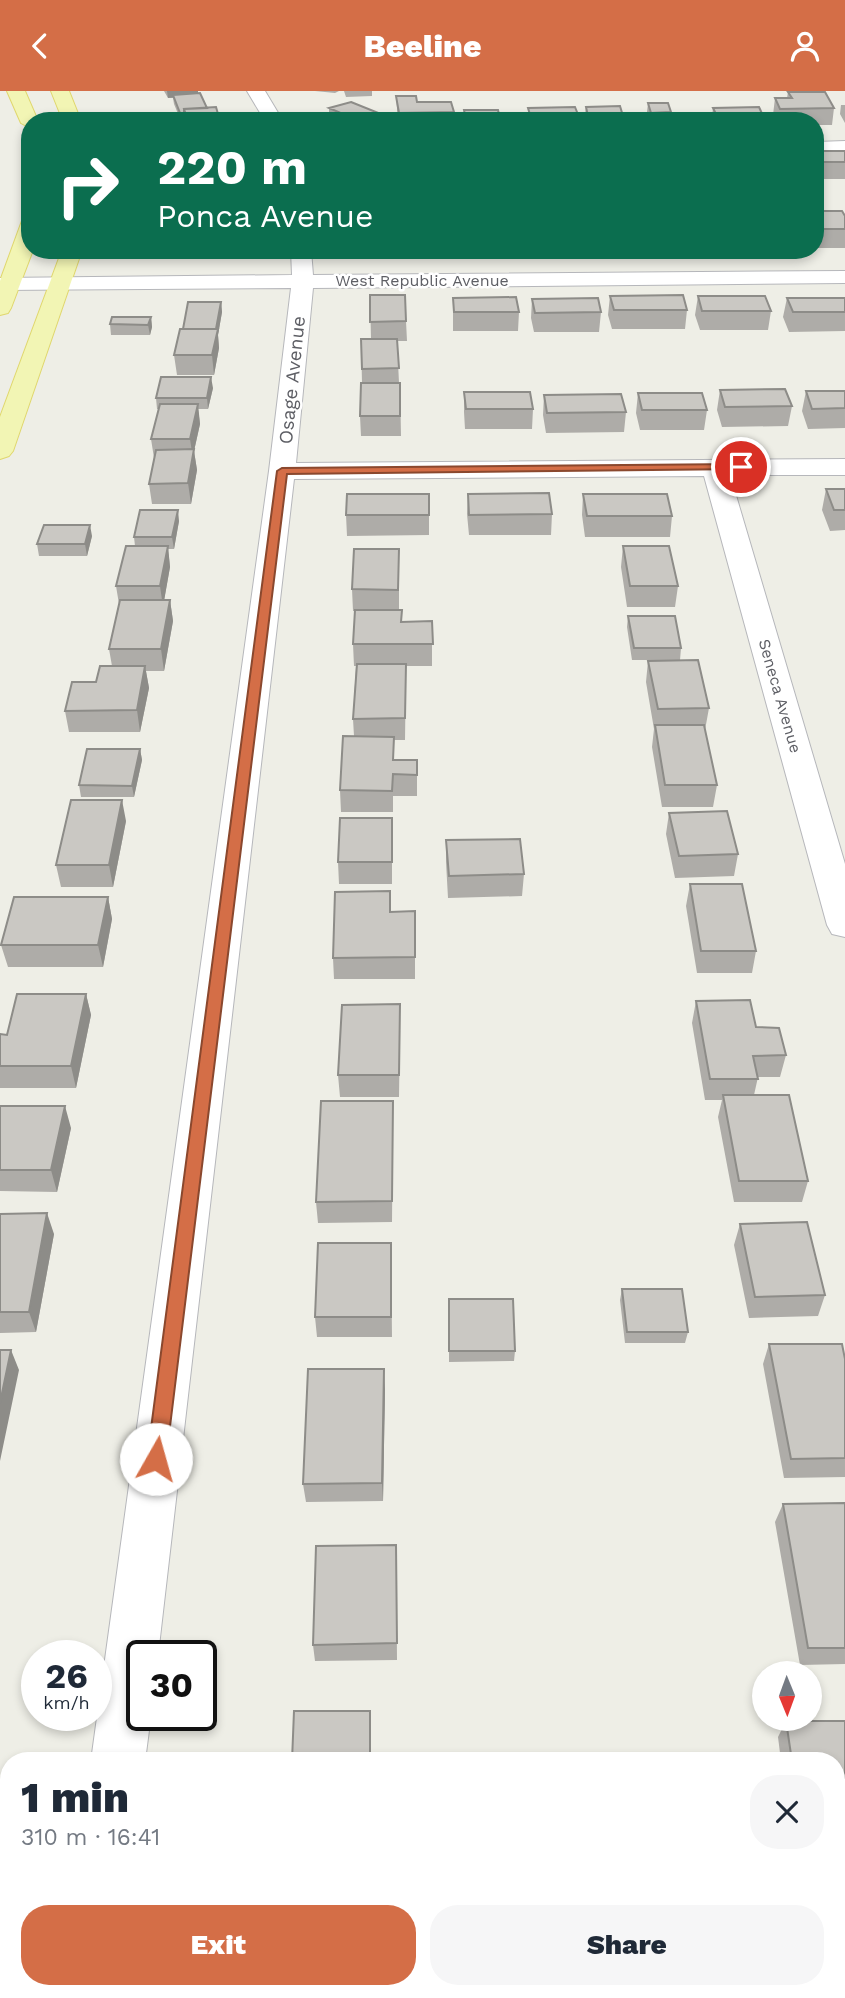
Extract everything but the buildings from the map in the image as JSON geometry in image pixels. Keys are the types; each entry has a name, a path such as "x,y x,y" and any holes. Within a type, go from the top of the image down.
{"main road":[{"path":"16,91 25,112"},
{"path":"60,91 68,112"},
{"path":"0,309 5,284 21,252"},
{"path":"0,451 69,259"}],"street":[{"path":"256,91 269,112"},
{"path":"824,148 845,147"},
{"name":"West Republic Avenue","path":"5,284 61,284 302,265 845,277"},
{"name":"Osage Avenue","path":"119,1752 282,471 302,265"},
{"name":"Seneca Avenue","path":"715,467 845,925"},
{"path":"282,471 845,467"}],"route":[{"path":"156,1459 282,471 741,467"}]}
